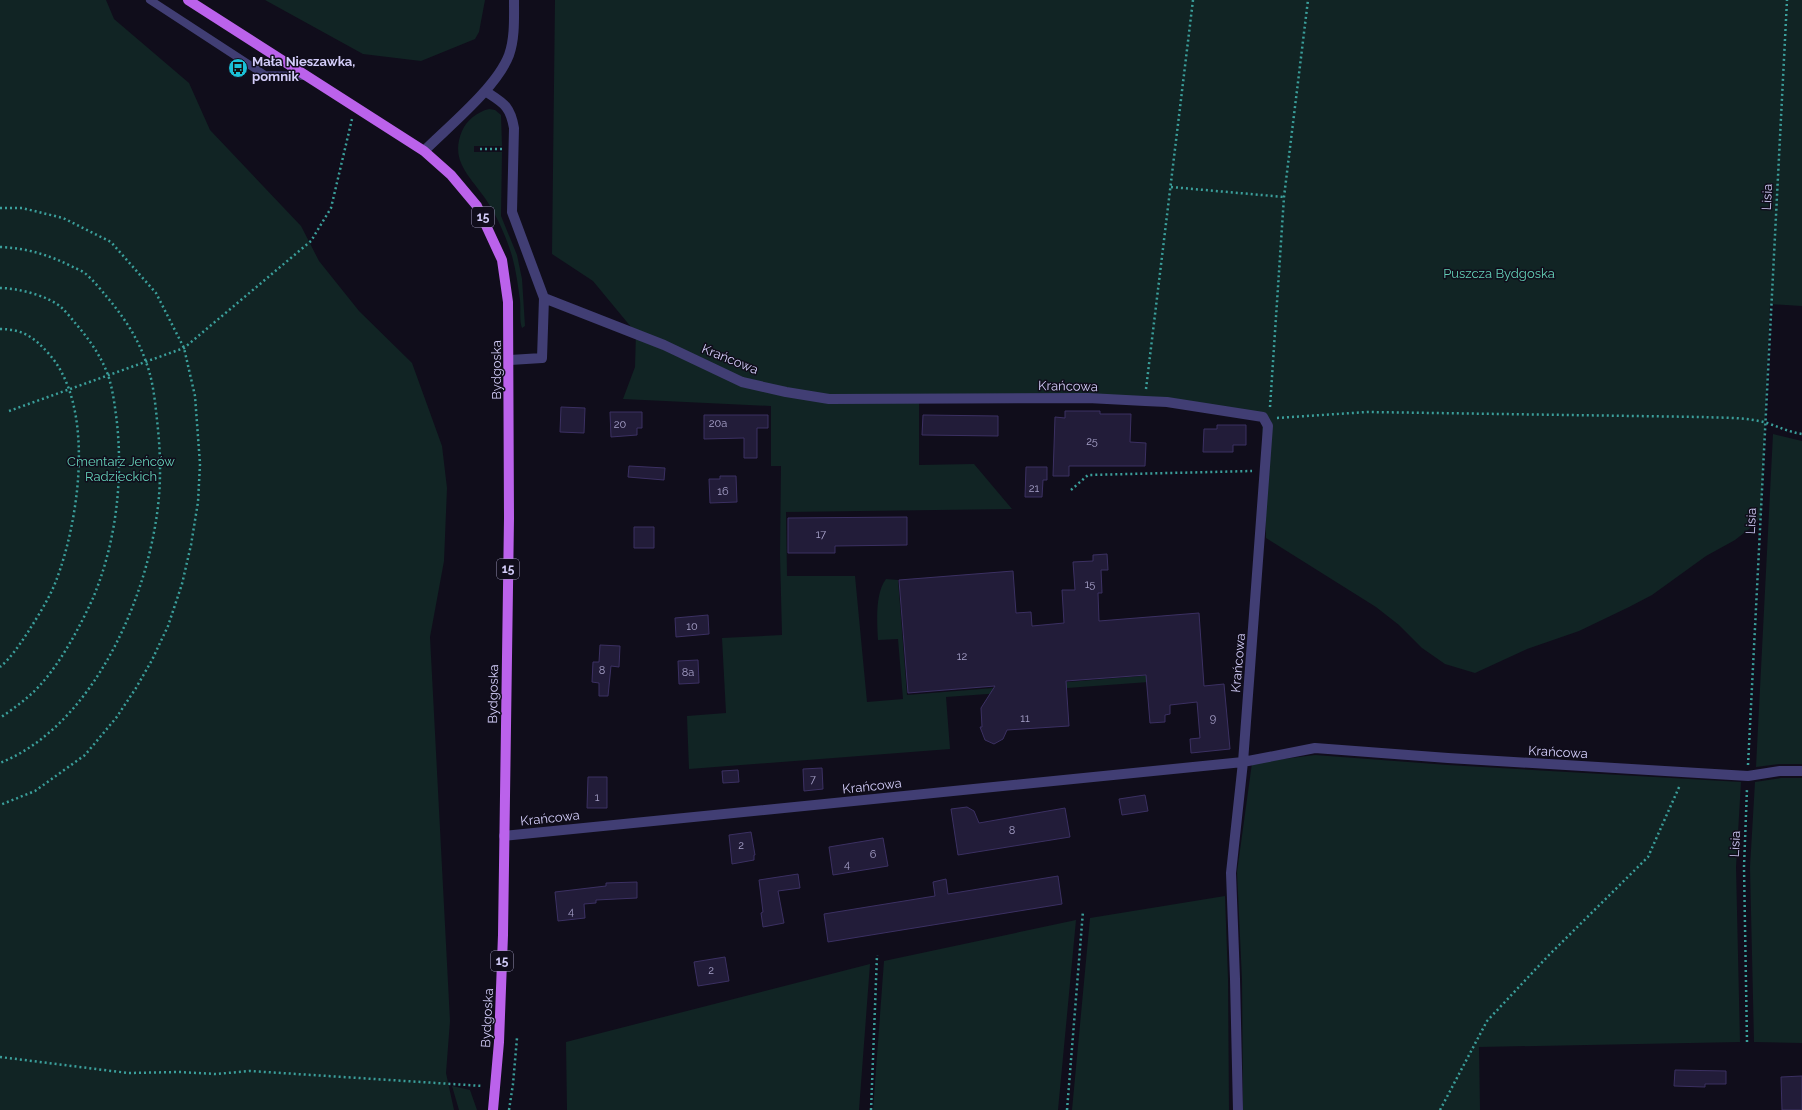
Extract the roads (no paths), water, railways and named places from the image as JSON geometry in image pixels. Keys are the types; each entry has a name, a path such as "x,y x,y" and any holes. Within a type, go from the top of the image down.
{"main road":[{"name":"15","path":"188,0 424,151"},
{"name":"Bydgoska","path":"424,151 451,175 477,206 502,260 508,302 510,360 503,935 493,1110"}],"street":[{"path":"424,151 485,91 499,75 509,54 514,26 514,0"},
{"path":"485,91 504,103 512,115 514,128 512,212 544,298 542,358 510,360"},
{"name":"Krańcowa","path":"544,298 664,345 742,382 786,392 828,399 1088,398 1167,402 1266,418 1268,426 1265,471 1243,762"},
{"name":"Krańcowa","path":"504,836 1243,762 1315,748 1448,758 1748,776 1780,771 1802,770"},
{"path":"1238,1110 1231,873 1243,762"}],"lane":[{"path":"150,0 265,75 306,76"}],"place":[{"name":"Mała Nieszawka, pomnik","path":"238,68"}],"park label":[{"name":"Puszcza Bydgoska","path":"1499,273"},
{"name":"Cmentarz Jeńców Radzieckich","path":"121,468"}]}
